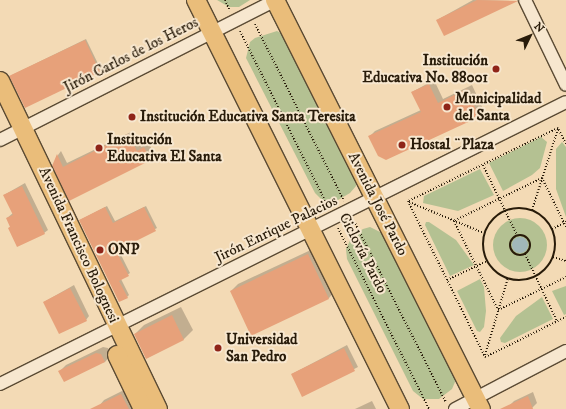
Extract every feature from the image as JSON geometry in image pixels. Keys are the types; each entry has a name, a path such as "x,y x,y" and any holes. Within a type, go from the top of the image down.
{"main road":[{"path":"196,0 312,229 400,409"},
{"name":"Avenida José Pardo","path":"275,0 479,404"},
{"name":"Avenida Francisco Bolognesi","path":"0,81 12,134"},
{"name":"Avenida Francisco Bolognesi","path":"0,107 12,134 111,329 158,409"},
{"name":"Avenida Francisco Bolognesi","path":"111,329 143,409"}],"street":[{"name":"Jirón Carlos de los Heros","path":"12,134 275,0"},
{"path":"525,0 566,85"},
{"name":"Jirón Enrique Palacios","path":"0,384 566,102"},
{"path":"455,409 479,404 566,351"}],"path":[{"name":"Ciclovía Pardo","path":"225,0 429,409"},
{"path":"558,128 566,144"},
{"path":"408,201 558,128"},
{"path":"532,210 558,128"},
{"path":"483,165 517,236"},
{"path":"454,221 542,178"},
{"path":"542,178 565,222 566,227"},
{"path":"408,201 485,233"},
{"path":"408,201 484,356"},
{"path":"515,208 532,210 547,221 552,229 556,243 553,257 548,265 535,276 518,280 508,278 496,271 488,261 484,251 485,233 494,218 505,210 515,208"},
{"path":"454,221 498,310"},
{"path":"552,229 565,222"},
{"path":"517,236 524,236 530,242 529,249 525,254 518,254 511,248 510,242 517,236"},
{"path":"525,254 557,321"},
{"path":"553,257 566,261"},
{"path":"447,280 488,261"},
{"path":"498,310 566,277"},
{"path":"484,356 508,278"},
{"path":"484,356 566,317"}],"green space":[{"path":"217,0 250,0 239,7 229,7"},
{"path":"277,31 286,36 356,177 356,186 350,193 331,203 322,200 315,193 246,58 250,42 255,38"},
{"path":"541,137 547,142 540,168 532,175 503,191 489,163"},
{"path":"562,142 566,147 566,217 556,189 556,149"},
{"path":"480,169 494,195 458,211 423,203 424,196"},
{"path":"520,218 530,220 539,226 545,235 547,245 545,255 539,264 530,270 520,272 510,270 501,264 495,255 493,245 495,235 501,226 510,220"},
{"path":"426,222 429,222 456,240 474,265 450,276 425,225"},
{"path":"370,227 384,234 454,374 455,382 452,389 439,399 423,399 413,391 347,259 346,249 352,236 363,229"},
{"path":"480,279 484,287 486,311 484,327 480,332 477,331 457,291"},
{"path":"566,286 566,314 564,315 552,291"},
{"path":"542,297 553,319 505,343 501,342 500,338 516,316"}],"shaded area":[{"path":"517,237 523,237 528,242 526,251 523,253 517,253 512,248 512,242"}],"building":[{"path":"477,0 518,1 444,36 436,20"},
{"path":"85,40 100,72 25,108 9,76"},
{"path":"429,84 438,103 467,89 479,117 386,160 378,156 368,136 421,112 411,92"},
{"path":"128,134 137,151 144,147 151,160 69,201 52,166 57,154 63,167"},
{"path":"22,186 45,234 17,247 8,228 10,227 6,218 13,215 3,195"},
{"path":"105,207 113,223 144,207 156,231 116,251 129,276 119,281 128,298 119,302 79,220"},
{"path":"308,254 329,299 251,336 230,291"},
{"path":"70,288 87,321 59,334 43,302"},
{"path":"172,315 184,340 146,359 134,334"},
{"path":"344,348 355,371 302,397 291,374"},
{"path":"96,353 101,354 105,362 64,382 58,371"},
{"path":"121,394 129,409 90,409"},
{"path":"528,396 533,409 500,409"}],"place":[{"name":"Institución Educativa No. 88001","path":"496,69"},
{"name":"Municipalidad del Santa","path":"447,107"},
{"name":"Institución Educativa Santa Teresita","path":"132,117"},
{"name":"Hostal ¨Plaza","path":"402,145"},
{"name":"Institución Educativa El Santa","path":"99,148"},
{"name":"ONP","path":"100,250"},
{"name":"Universidad San Pedro","path":"218,348"}]}
